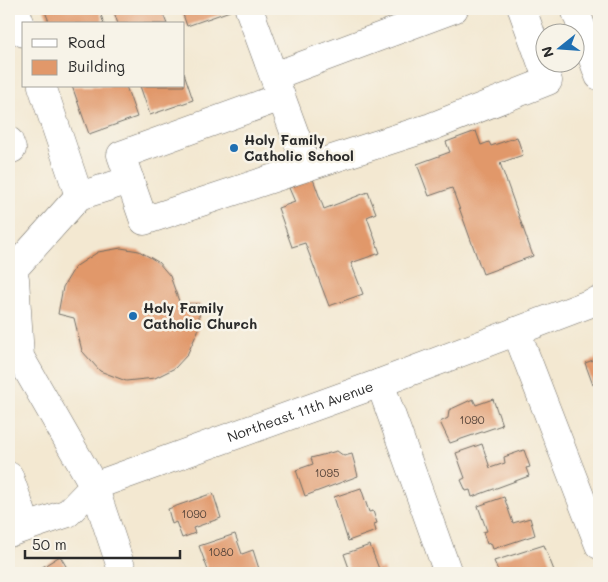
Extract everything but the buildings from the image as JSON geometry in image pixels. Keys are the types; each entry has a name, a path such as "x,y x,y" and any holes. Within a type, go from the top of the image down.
{"street":[{"path":"16,9 22,27"},
{"path":"249,9 307,167"},
{"path":"454,9 121,155 144,222 431,127 548,81 522,9"},
{"path":"576,9 599,76"},
{"path":"43,88 79,196"},
{"path":"123,573 94,486 20,357 15,279 10,266 79,196 130,180"},
{"name":"Northeast 11th Avenue","path":"18,530 68,513 94,486 380,383 599,300"},
{"path":"516,331 599,545"},
{"path":"380,383 448,573"},
{"path":"9,476 18,530"}],"place":[{"name":"Holy Family Catholic School","path":"234,148"},
{"name":"Holy Family Catholic Church","path":"133,316"}]}
